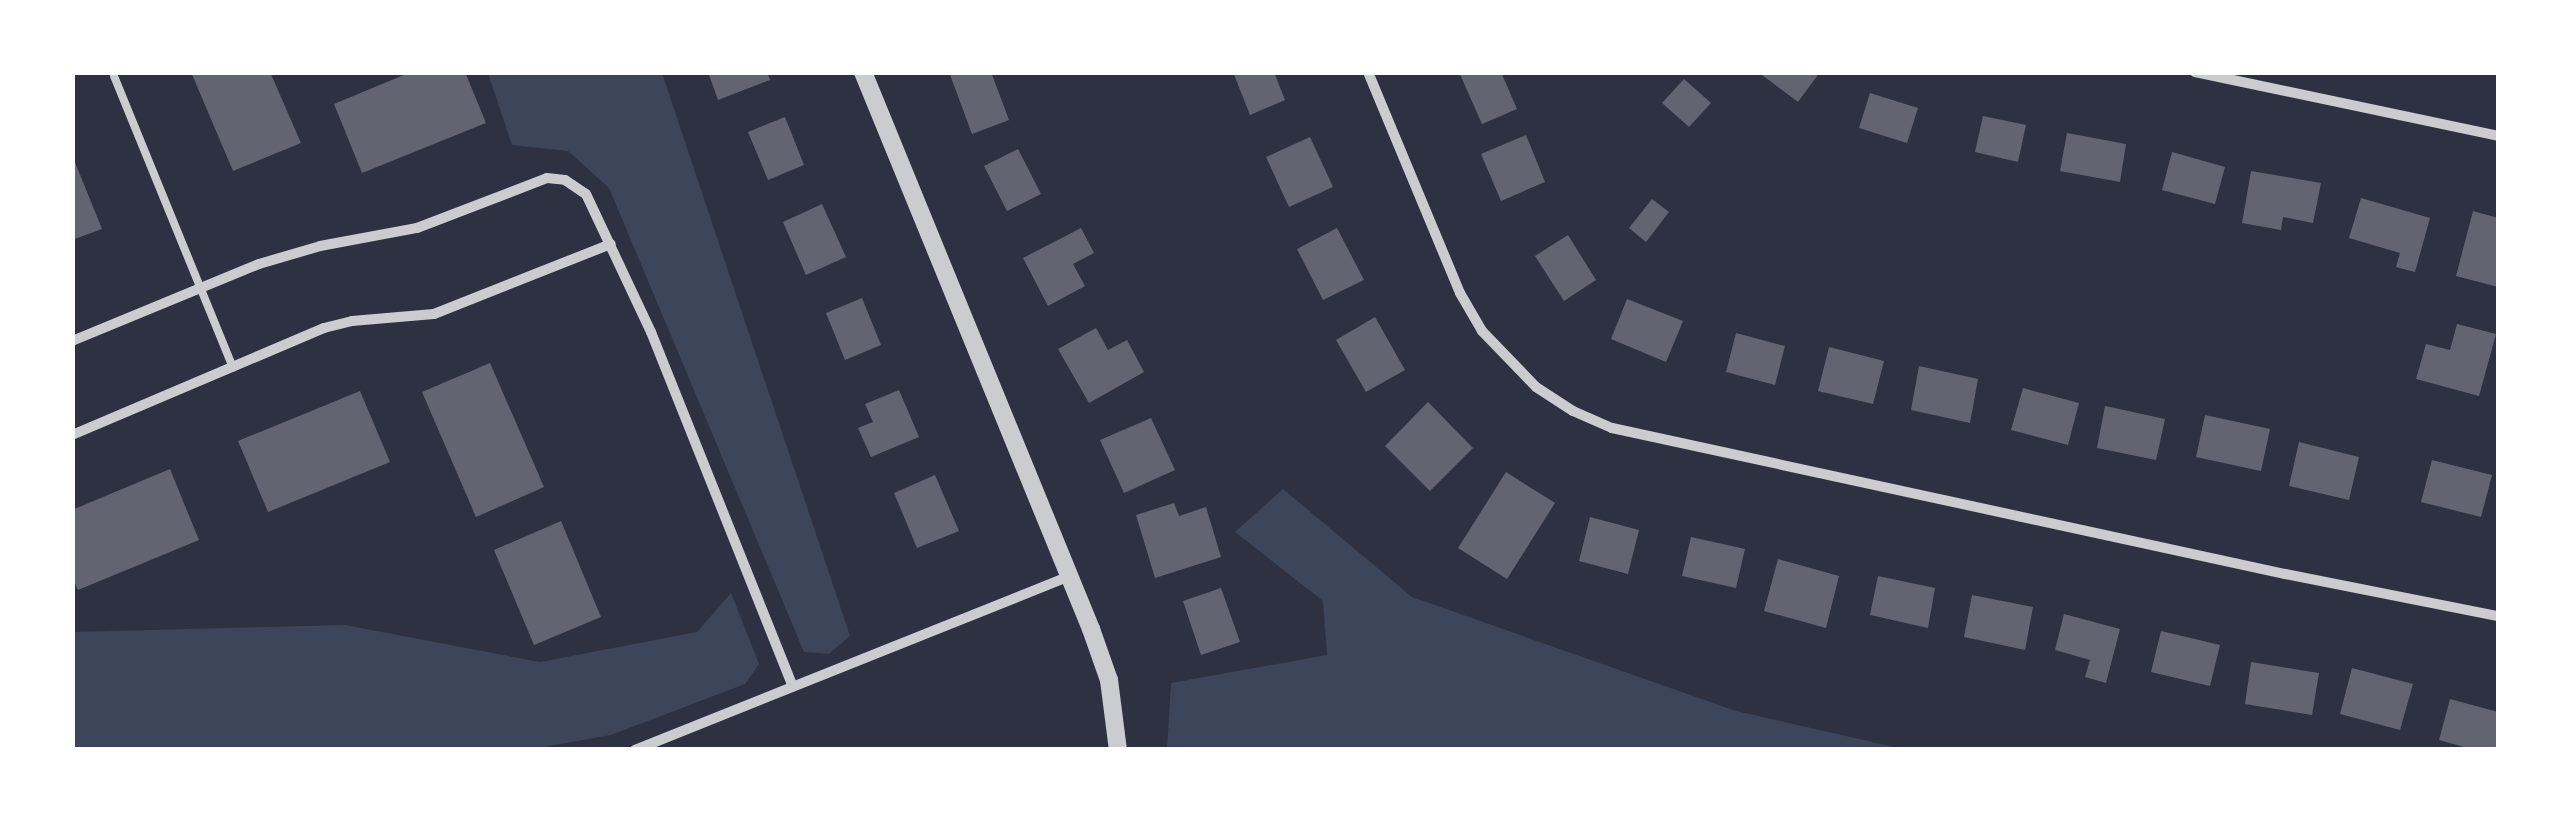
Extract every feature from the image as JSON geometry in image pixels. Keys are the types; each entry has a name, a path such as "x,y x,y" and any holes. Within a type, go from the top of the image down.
{"street":[{"path":"863,72 1110,680 1118,750"},
{"path":"1368,72 1460,293 1482,331 1536,387 1573,411 1612,428 1651,437 2498,616"},
{"path":"2195,72 2498,136"},
{"path":"72,341 201,288 320,246 417,228 547,178 565,180 586,194 651,332 793,687"},
{"path":"72,434 324,328 352,320 434,314 610,244"},
{"path":"635,750 1070,576"}],"lane":[{"path":"114,76 233,368"}],"shaded area":[{"path":"488,73 662,73 850,636 829,654 804,652 609,188 568,151 512,145"},
{"path":"1283,489 1412,597 1736,711 1903,749 1167,749 1171,683 1327,655 1323,601 1235,532"},
{"path":"731,593 759,664 745,684 611,735 527,750 73,749 73,632 345,625 540,662 697,632"}],"building":[{"path":"191,72 270,72 301,143 233,171"},
{"path":"411,72 465,72 486,123 362,173 334,104"},
{"path":"708,72 767,72 770,80 718,100"},
{"path":"949,72 991,72 1009,120 972,134"},
{"path":"1233,72 1274,72 1285,100 1250,115"},
{"path":"1459,72 1501,72 1517,109 1482,124"},
{"path":"1758,72 1820,72 1798,102"},
{"path":"1684,79 1711,103 1689,127 1662,103"},
{"path":"1870,93 1918,108 1907,143 1859,128"},
{"path":"1983,116 2026,125 2018,162 1975,152"},
{"path":"785,117 804,165 768,180 748,132"},
{"path":"2067,133 2126,144 2120,182 2060,171"},
{"path":"1526,135 1545,182 1501,201 1481,154"},
{"path":"1310,137 1333,187 1289,207 1266,157"},
{"path":"1018,149 1041,194 1007,211 984,166"},
{"path":"2172,152 2225,167 2215,204 2162,190"},
{"path":"72,155 102,229 72,240"},
{"path":"2251,171 2321,183 2313,223 2283,217 2281,230 2242,223"},
{"path":"2361,198 2430,218 2415,272 2396,267 2400,253 2349,238"},
{"path":"1652,199 1669,212 1646,242 1629,228"},
{"path":"822,204 846,257 806,275 783,222"},
{"path":"2473,211 2498,218 2498,287 2456,276"},
{"path":"1081,228 1094,253 1073,264 1085,286 1048,306 1023,258"},
{"path":"1337,228 1364,280 1323,300 1297,249"},
{"path":"1568,235 1596,280 1564,301 1535,256"},
{"path":"862,298 881,345 845,360 826,313"},
{"path":"1627,299 1683,321 1666,362 1611,339"},
{"path":"1375,317 1405,370 1366,392 1336,340"},
{"path":"2457,324 2496,334 2479,396 2416,379 2426,344 2450,350"},
{"path":"1096,328 1108,350 1127,340 1144,372 1089,403 1058,349"},
{"path":"1736,333 1785,346 1775,385 1726,372"},
{"path":"1829,347 1884,361 1873,404 1818,391"},
{"path":"490,363 544,487 476,517 422,392"},
{"path":"1919,366 1978,379 1970,423 1911,410"},
{"path":"2023,388 2079,403 2068,445 2011,430"},
{"path":"899,390 919,437 871,457 858,428 873,422 865,404"},
{"path":"360,391 390,462 268,512 238,441"},
{"path":"1428,402 1473,448 1430,491 1385,446"},
{"path":"2105,406 2165,419 2156,460 2097,448"},
{"path":"2205,415 2270,429 2261,471 2196,457"},
{"path":"1151,418 1175,470 1124,493 1100,440"},
{"path":"2299,442 2359,457 2349,500 2289,486"},
{"path":"2432,460 2492,475 2481,517 2421,502"},
{"path":"170,469 199,540 78,590 72,577 72,510"},
{"path":"1506,472 1555,503 1507,579 1458,548"},
{"path":"935,475 959,531 917,548 894,493"},
{"path":"1174,503 1179,516 1206,507 1221,557 1155,578 1136,515"},
{"path":"1590,517 1639,530 1628,574 1579,561"},
{"path":"561,521 601,617 534,645 494,550"},
{"path":"1691,537 1745,549 1736,588 1682,576"},
{"path":"1778,559 1839,576 1826,628 1764,611"},
{"path":"1878,576 1935,588 1928,628 1870,615"},
{"path":"1221,588 1240,642 1201,655 1183,601"},
{"path":"1972,595 2033,607 2025,650 1964,637"},
{"path":"2064,614 2120,629 2106,683 2085,677 2090,660 2055,650"},
{"path":"2161,631 2220,645 2210,686 2151,672"},
{"path":"2251,662 2319,673 2312,715 2245,704"},
{"path":"2352,668 2413,684 2400,730 2340,714"},
{"path":"2450,699 2498,712 2498,750 2475,750 2439,740"}]}
